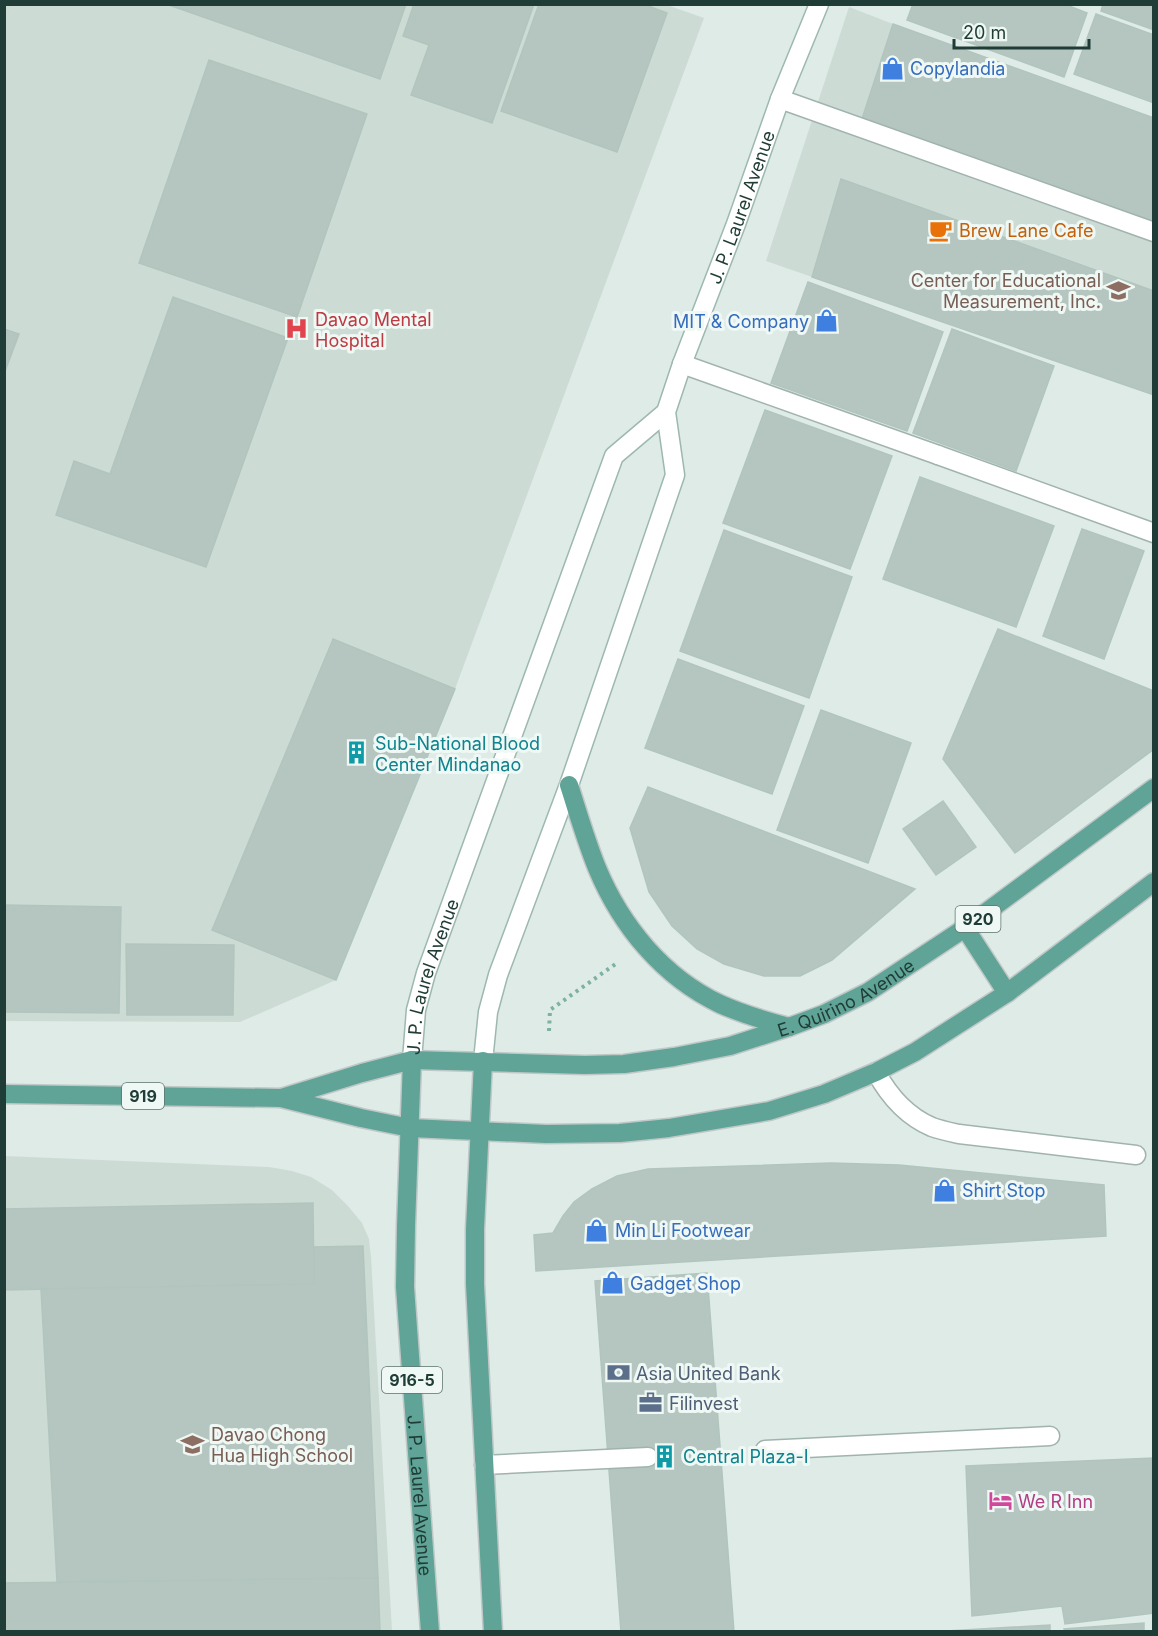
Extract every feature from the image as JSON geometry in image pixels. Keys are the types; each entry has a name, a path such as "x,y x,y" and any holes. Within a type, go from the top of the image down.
{"main road":[{"name":"J. P. Laurel Avenue","path":"493,1632 475,1284 479,1130 488,1012 569,785 675,475 666,412 780,99 819,4"},
{"path":"780,99 1154,232"},
{"path":"682,364 1154,533"},
{"name":"J. P. Laurel Avenue","path":"430,1632 405,1287 412,1059 416,1010 426,973 614,456 666,412"},
{"path":"569,785 607,890 643,945 671,973 719,1004 789,1027"},
{"name":"E. Quirino Avenue","path":"483,1061 624,1064 674,1058 730,1046 824,1014 868,992 965,928 1154,788"},
{"path":"479,1130 575,1134 620,1133 669,1128 769,1111 824,1094 876,1072 915,1052 1007,993 1154,882"},
{"path":"965,928 1007,993"},
{"name":"919","path":"281,1098 362,1072 412,1059 483,1061"},
{"path":"876,1072 895,1101 912,1116 932,1127 959,1134 1136,1155"},
{"name":"919","path":"4,1094 281,1098 410,1128 479,1130"},
{"path":"765,1450 1050,1436"},
{"path":"484,1465 648,1457"}],"path":[{"path":"549,1064 550,1010 643,945"}],"shaded area":[{"name":"Davao Mental Hospital","path":"664,4 704,18 455,689 332,639 212,930 336,980 240,1022 5,1021 5,5"},
{"path":"849,7 1153,118 1153,395 766,261"},
{"name":"Davao Chong Hua High School","path":"5,1156 269,1167 292,1171 311,1177 332,1190 362,1223 369,1239 371,1257 392,1631 5,1632"}],"building":[{"path":"166,4 406,4 380,79"},
{"path":"414,4 534,4 492,123 411,95 429,45 403,36"},
{"path":"539,4 643,4 667,13 617,152 501,111"},
{"path":"913,4 1064,4 1087,13 1064,77 907,20"},
{"path":"1103,4 1154,4 1154,30 1101,11"},
{"path":"1096,14 1154,35 1154,103 1074,74"},
{"path":"893,24 1154,118 1154,223 861,122"},
{"path":"209,60 367,114 297,317 139,263"},
{"path":"841,179 1154,291 1154,395 812,277"},
{"path":"808,282 943,332 907,431 771,383"},
{"path":"173,297 288,338 206,567 56,515 74,461 110,474"},
{"path":"4,329 19,334 4,374"},
{"path":"952,329 1054,366 1016,471 913,433"},
{"path":"765,410 892,456 850,569 723,523"},
{"path":"920,477 1054,526 1016,627 883,579"},
{"path":"1082,529 1144,551 1104,659 1043,636"},
{"path":"724,530 852,577 809,698 680,651"},
{"path":"998,629 1154,691 1154,749 1015,853 943,759"},
{"name":"Sub-National Blood Center Mindanao","path":"333,639 455,689 336,980 212,930"},
{"path":"678,659 804,706 772,794 645,748"},
{"path":"821,710 911,743 868,863 777,830"},
{"path":"648,787 915,889 832,960 800,976 764,976 724,964 697,949 672,926 649,892 630,828"},
{"path":"943,801 976,847 936,875 903,829"},
{"path":"4,905 121,907 119,1013 4,1012"},
{"path":"126,944 234,945 233,1015 127,1015"},
{"path":"831,1163 899,1165 1104,1185 1106,1236 536,1271 534,1235 553,1233 574,1202 592,1189 617,1176 648,1169"},
{"path":"313,1203 314,1284 4,1290 4,1209"},
{"path":"363,1246 378,1578 57,1582 41,1289 314,1284 314,1247"},
{"name":"Central Plaza-I","path":"707,1273 734,1632 621,1632 595,1281"},
{"path":"1154,1458 1154,1613 1065,1624 1062,1606 972,1616 966,1466"},
{"path":"378,1578 380,1632 4,1632 4,1583"},
{"path":"1144,1623 1144,1632 1065,1632 1064,1629"},
{"path":"1050,1625 1050,1632 930,1632"}],"place":[{"name":"Copylandia","path":"892,68"},
{"name":"Brew Lane Cafe","path":"941,230"},
{"name":"Center for Educational Measurement, Inc.","path":"1119,290"},
{"name":"MIT & Company","path":"827,321"},
{"name":"Davao Mental Hospital","path":"297,329"},
{"name":"Sub-National Blood Center Mindanao","path":"357,753"},
{"name":"Shirt Stop","path":"944,1190"},
{"name":"Min Li Footwear","path":"597,1230"},
{"name":"Gadget Shop","path":"612,1283"},
{"name":"Asia United Bank","path":"618,1373"},
{"name":"Filinvest","path":"651,1403"},
{"name":"Davao Chong Hua High School","path":"193,1444"},
{"name":"Central Plaza-I","path":"665,1456"},
{"name":"We R Inn","path":"1000,1501"}]}
